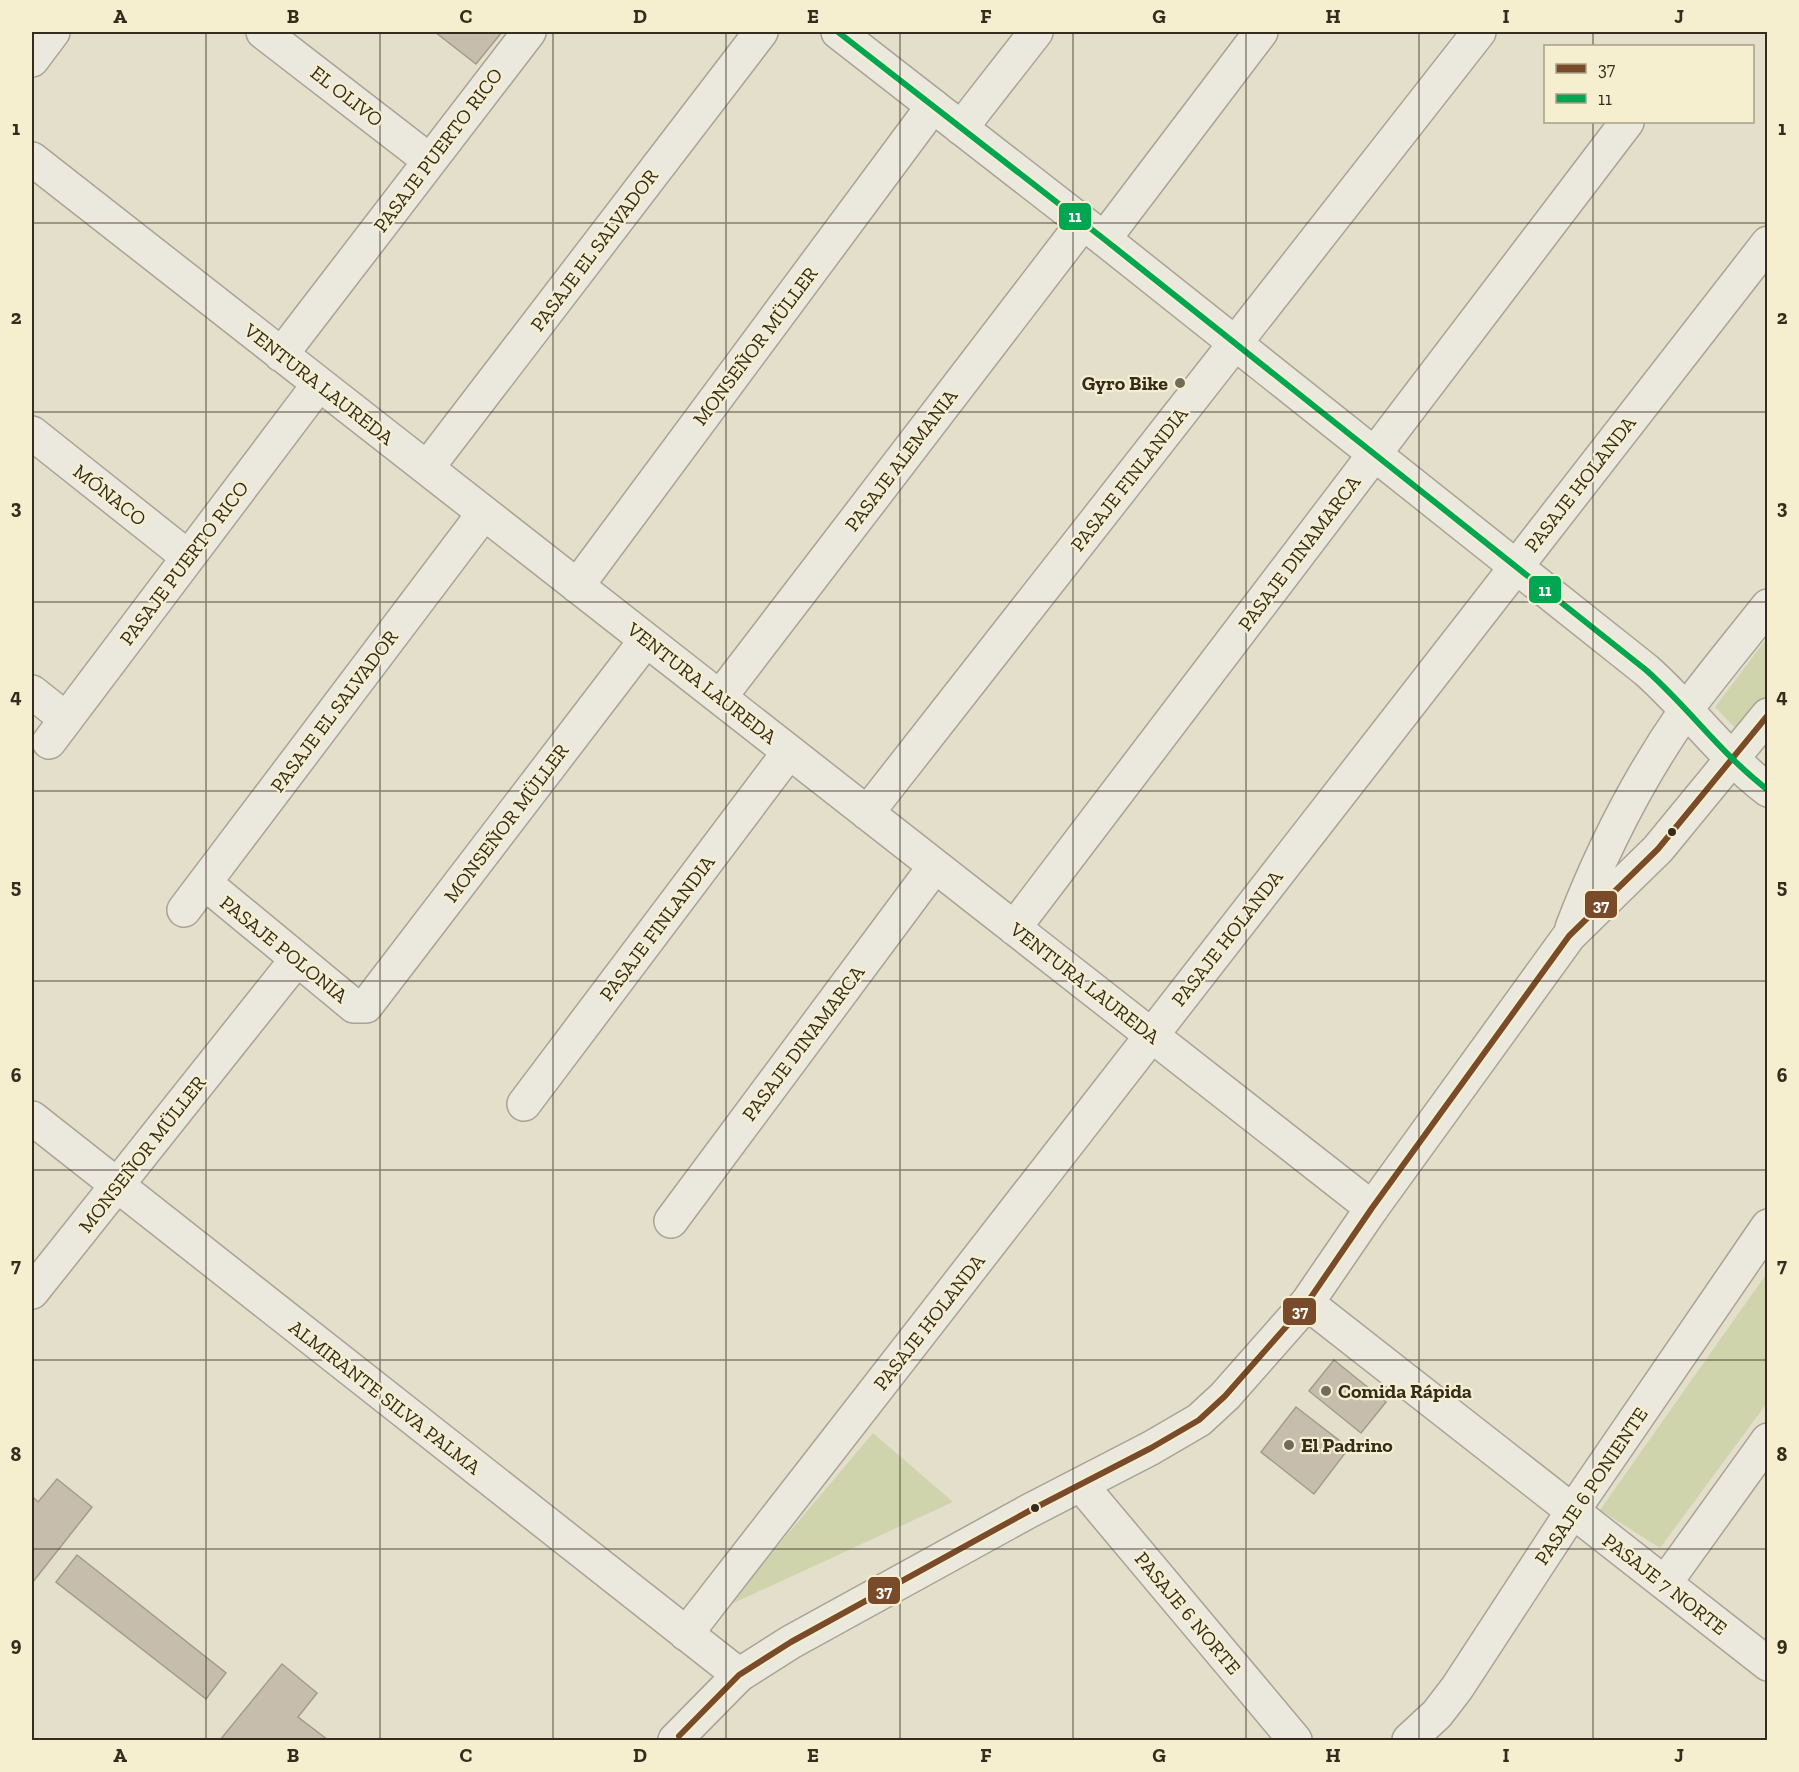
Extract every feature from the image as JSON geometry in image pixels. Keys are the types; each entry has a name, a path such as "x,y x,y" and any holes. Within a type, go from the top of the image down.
{"street":[{"path":"32,60 53,32"},
{"name":"EL OLIVO","path":"263,32 430,161"},
{"name":"PASAJE PUERTO RICO","path":"281,355 529,32"},
{"name":"PASAJE EL SALVADOR","path":"427,468 760,32"},
{"path":"838,32 1094,231 1646,670 1732,761 1767,790"},
{"path":"962,128 1036,32"},
{"name":"PASAJE ALEMANIA","path":"720,697 1094,231 1261,32"},
{"name":"PASAJE FINLANDIA","path":"867,813 1479,32"},
{"name":"MONSEÑOR MÜLLER","path":"577,586 933,106"},
{"name":"PASAJE DINAMARCA","path":"1014,928 1626,123"},
{"name":"VENTURA LAUREDA","path":"32,159 1372,1208"},
{"name":"PASAJE HOLANDA","path":"686,1634 1767,243"},
{"name":"PASAJE PUERTO RICO","path":"32,693 57,730 319,384"},
{"name":"MÓNACO","path":"32,433 188,557"},
{"name":"PASAJE EL SALVADOR","path":"184,910 484,513"},
{"path":"1569,936 1607,847 1631,801 1686,711 1767,606"},
{"name":"MONSEÑOR MÜLLER","path":"366,1006 646,640"},
{"path":"675,1740 739,1675 802,1637 1199,1420 1225,1396 1307,1303 1372,1208 1569,936 1658,849 1732,761 1767,715"},
{"name":"PASAJE FINLANDIA","path":"524,1104 789,752"},
{"name":"PASAJE DINAMARCA","path":"671,1221 935,866"},
{"name":"PASAJE POLONIA","path":"205,884 354,1006 366,1006"},
{"name":"MONSEÑOR MÜLLER","path":"32,1293 297,959"},
{"name":"ALMIRANTE SILVA PALMA","path":"32,1118 739,1675"},
{"name":"PASAJE 6 PONIENTE","path":"1408,1740 1437,1714 1457,1688 1572,1512 1767,1226"},
{"name":"PASAJE 7 NORTE","path":"1307,1303 1767,1664"},
{"path":"1665,1583 1767,1440"},
{"name":"PASAJE 6 NORTE","path":"1081,1485 1295,1740"}],"green space":[{"path":"1767,638 1767,695 1739,732 1715,707"},
{"path":"1767,1273 1767,1403 1660,1548 1600,1510"},
{"path":"873,1433 953,1502 727,1606"}],"building":[{"path":"435,32 502,32 476,64"},
{"path":"1334,1360 1386,1402 1361,1433 1309,1391"},
{"path":"1296,1407 1349,1448 1314,1494 1261,1452"},
{"path":"57,1479 92,1507 32,1583 32,1496 38,1502"},
{"path":"77,1555 226,1673 206,1699 56,1582"},
{"path":"282,1664 317,1693 298,1717 328,1740 220,1740"}],"transit line":[{"name":"11","path":"838,32 1104,239 1646,670 1735,761 1768,790"},
{"name":"37","path":"679,1736 739,1675 791,1642 1029,1511 1151,1448 1199,1420 1225,1396 1307,1303 1372,1208 1569,936 1658,849 1768,715"}],"place":[{"name":"Gyro Bike","path":"1180,383"},
{"name":"Comida Rápida","path":"1326,1391"},
{"name":"El Padrino","path":"1289,1445"}]}
